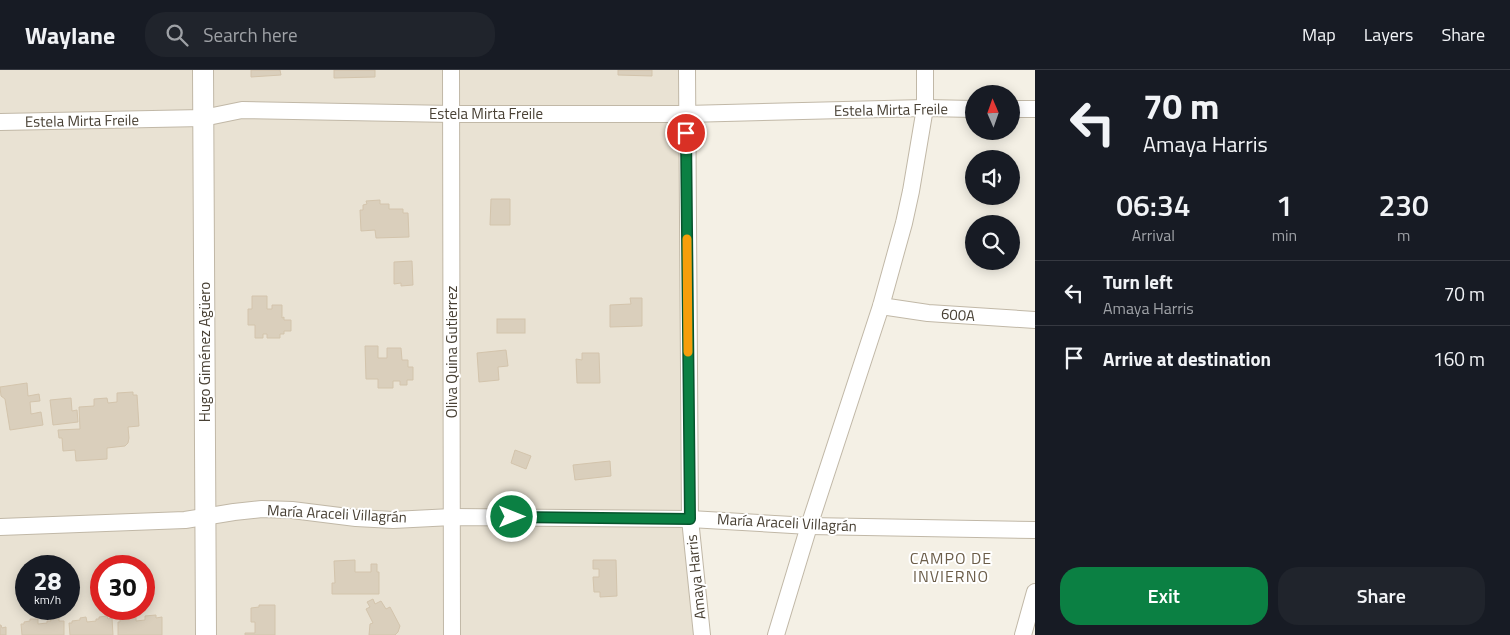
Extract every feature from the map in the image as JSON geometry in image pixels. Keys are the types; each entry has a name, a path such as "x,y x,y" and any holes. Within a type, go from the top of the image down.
{"street":[{"name":"Hugo Giménez Agüero","path":"203,70 206,635"},
{"name":"Oliva Quina Gutierrez","path":"451,70 452,635"},
{"name":"Amaya Harris","path":"687,70 690,519 702,635"},
{"path":"776,635 880,306 904,223 925,108 925,70"},
{"name":"Estela Mirta Freile","path":"0,122 203,118 242,110 452,114 686,114 925,108 965,109"},
{"path":"1020,109 1035,109"},
{"name":"600A","path":"880,306 928,313 1035,320"},
{"name":"María Araceli Villagrán","path":"0,527 184,520 234,512 292,510 356,518 393,520 452,517 690,519 809,526 1035,530"},
{"path":"1024,635 1035,592"}],"shaded area":[{"path":"0,70 687,70 690,519 702,635 0,635"}],"building":[{"path":"251,70 280,70 281,75 251,77"},
{"path":"334,70 375,70 375,77 334,78"},
{"path":"618,70 652,70 652,76 618,75"},
{"path":"491,199 510,199 510,225 490,225"},
{"path":"380,200 380,204 389,204 389,209 403,209 403,213 408,213 409,237 376,238 375,230 361,231 360,210 363,210 363,205 367,204 366,201"},
{"path":"412,261 413,285 401,286 401,283 394,284 394,262"},
{"path":"252,296 267,296 267,309 272,309 272,305 282,305 282,318 284,317 284,320 291,320 291,331 284,331 284,334 280,334 280,338 267,338 267,334 263,334 263,338 255,338 255,325 248,325 248,309 252,309"},
{"path":"630,298 642,298 642,326 610,327 610,305 631,304"},
{"path":"497,319 525,319 525,333 497,333"},
{"path":"365,346 378,346 378,358 387,358 387,348 401,348 402,360 408,360 408,367 413,367 413,380 407,380 407,385 400,385 400,381 393,381 393,388 378,388 378,379 366,379"},
{"path":"506,350 508,366 498,367 499,380 479,382 477,353"},
{"path":"582,353 599,353 600,383 577,383 576,359 582,360"},
{"path":"27,383 28,396 39,394 40,401 30,402 31,414 41,412 43,425 10,430 5,399 1,396 0,387"},
{"path":"133,392 133,395 137,395 139,426 128,427 129,438 125,446 107,448 107,459 76,461 75,450 63,451 62,438 59,438 58,430 80,429 79,407 94,406 94,399 107,398 108,403 117,402 117,393"},
{"path":"71,398 72,411 77,410 78,422 53,425 50,400"},
{"path":"515,450 531,456 526,469 511,463"},
{"path":"610,461 611,476 575,480 573,465"},
{"path":"355,560 355,572 371,572 371,564 377,564 379,594 332,594 332,583 335,583 334,561"},
{"path":"593,560 616,560 617,596 600,597 600,592 594,592 593,577 599,577 599,569 593,569"},
{"path":"373,599 375,604 381,601 386,609 390,607 400,626 395,635 369,635 370,624 373,623 366,609 370,607 367,602"},
{"path":"259,605 275,605 275,635 245,635 245,633 255,633 255,622 251,622 251,608 259,607"},
{"path":"156,615 156,618 162,617 162,635 118,635 118,622 120,620 155,620"},
{"path":"86,617 87,622 112,620 113,635 70,635 69,623 72,623 72,621"},
{"path":"38,620 38,624 64,621 64,635 22,635 21,624 24,624 24,622"},
{"path":"0,625 2,628 6,627 6,635 0,635"}],"slow traffic":[{"path":"687,239 688,352"}],"district":[{"name":"CAMPO DE INVIERNO","path":"951,567"}],"route":[{"path":"512,517 690,519 686,133"}]}
